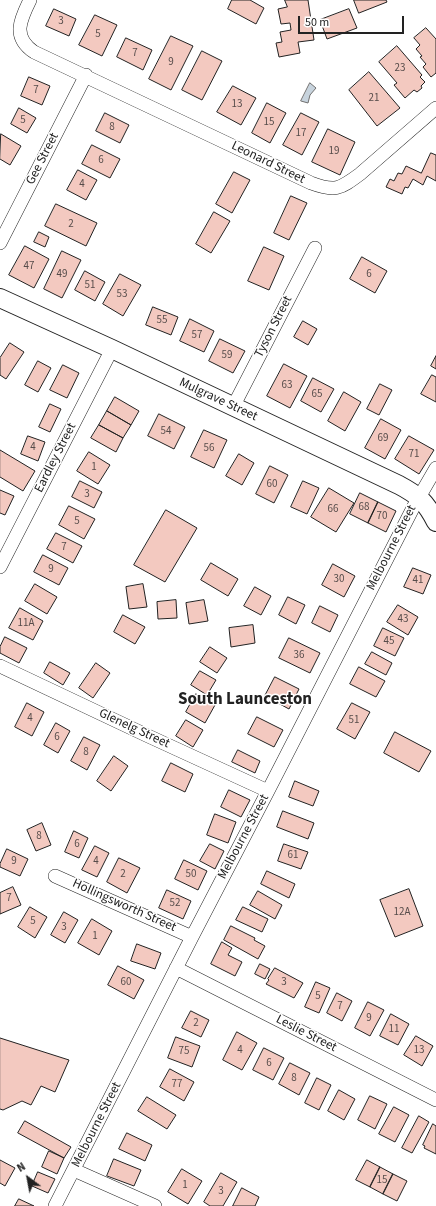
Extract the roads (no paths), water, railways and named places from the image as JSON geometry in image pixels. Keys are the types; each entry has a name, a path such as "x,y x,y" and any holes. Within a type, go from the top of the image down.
{"street":[{"name":"Leonard Street","path":"30,0 20,26 21,35 25,43 34,52 86,75 311,183 325,188 337,189 348,183 436,108"},
{"name":"Gee Street","path":"0,243 86,75"},
{"name":"Tyson Street","path":"233,407 315,248"},
{"name":"Mulgrave Street","path":"0,298 112,349 428,499"},
{"name":"Eardley Street","path":"0,567 112,349"},
{"name":"Melbourne Street","path":"55,1206 414,506 428,499 436,468"},
{"path":"428,499 429,509 436,522"},
{"name":"Glenelg Street","path":"0,666 268,791"},
{"name":"Hollingsworth Street","path":"56,876 192,937"},
{"name":"Leslie Street","path":"176,968 436,1100"},
{"path":"74,1170 155,1206"}],"district":[{"name":"South Launceston","path":"245,700"}]}
